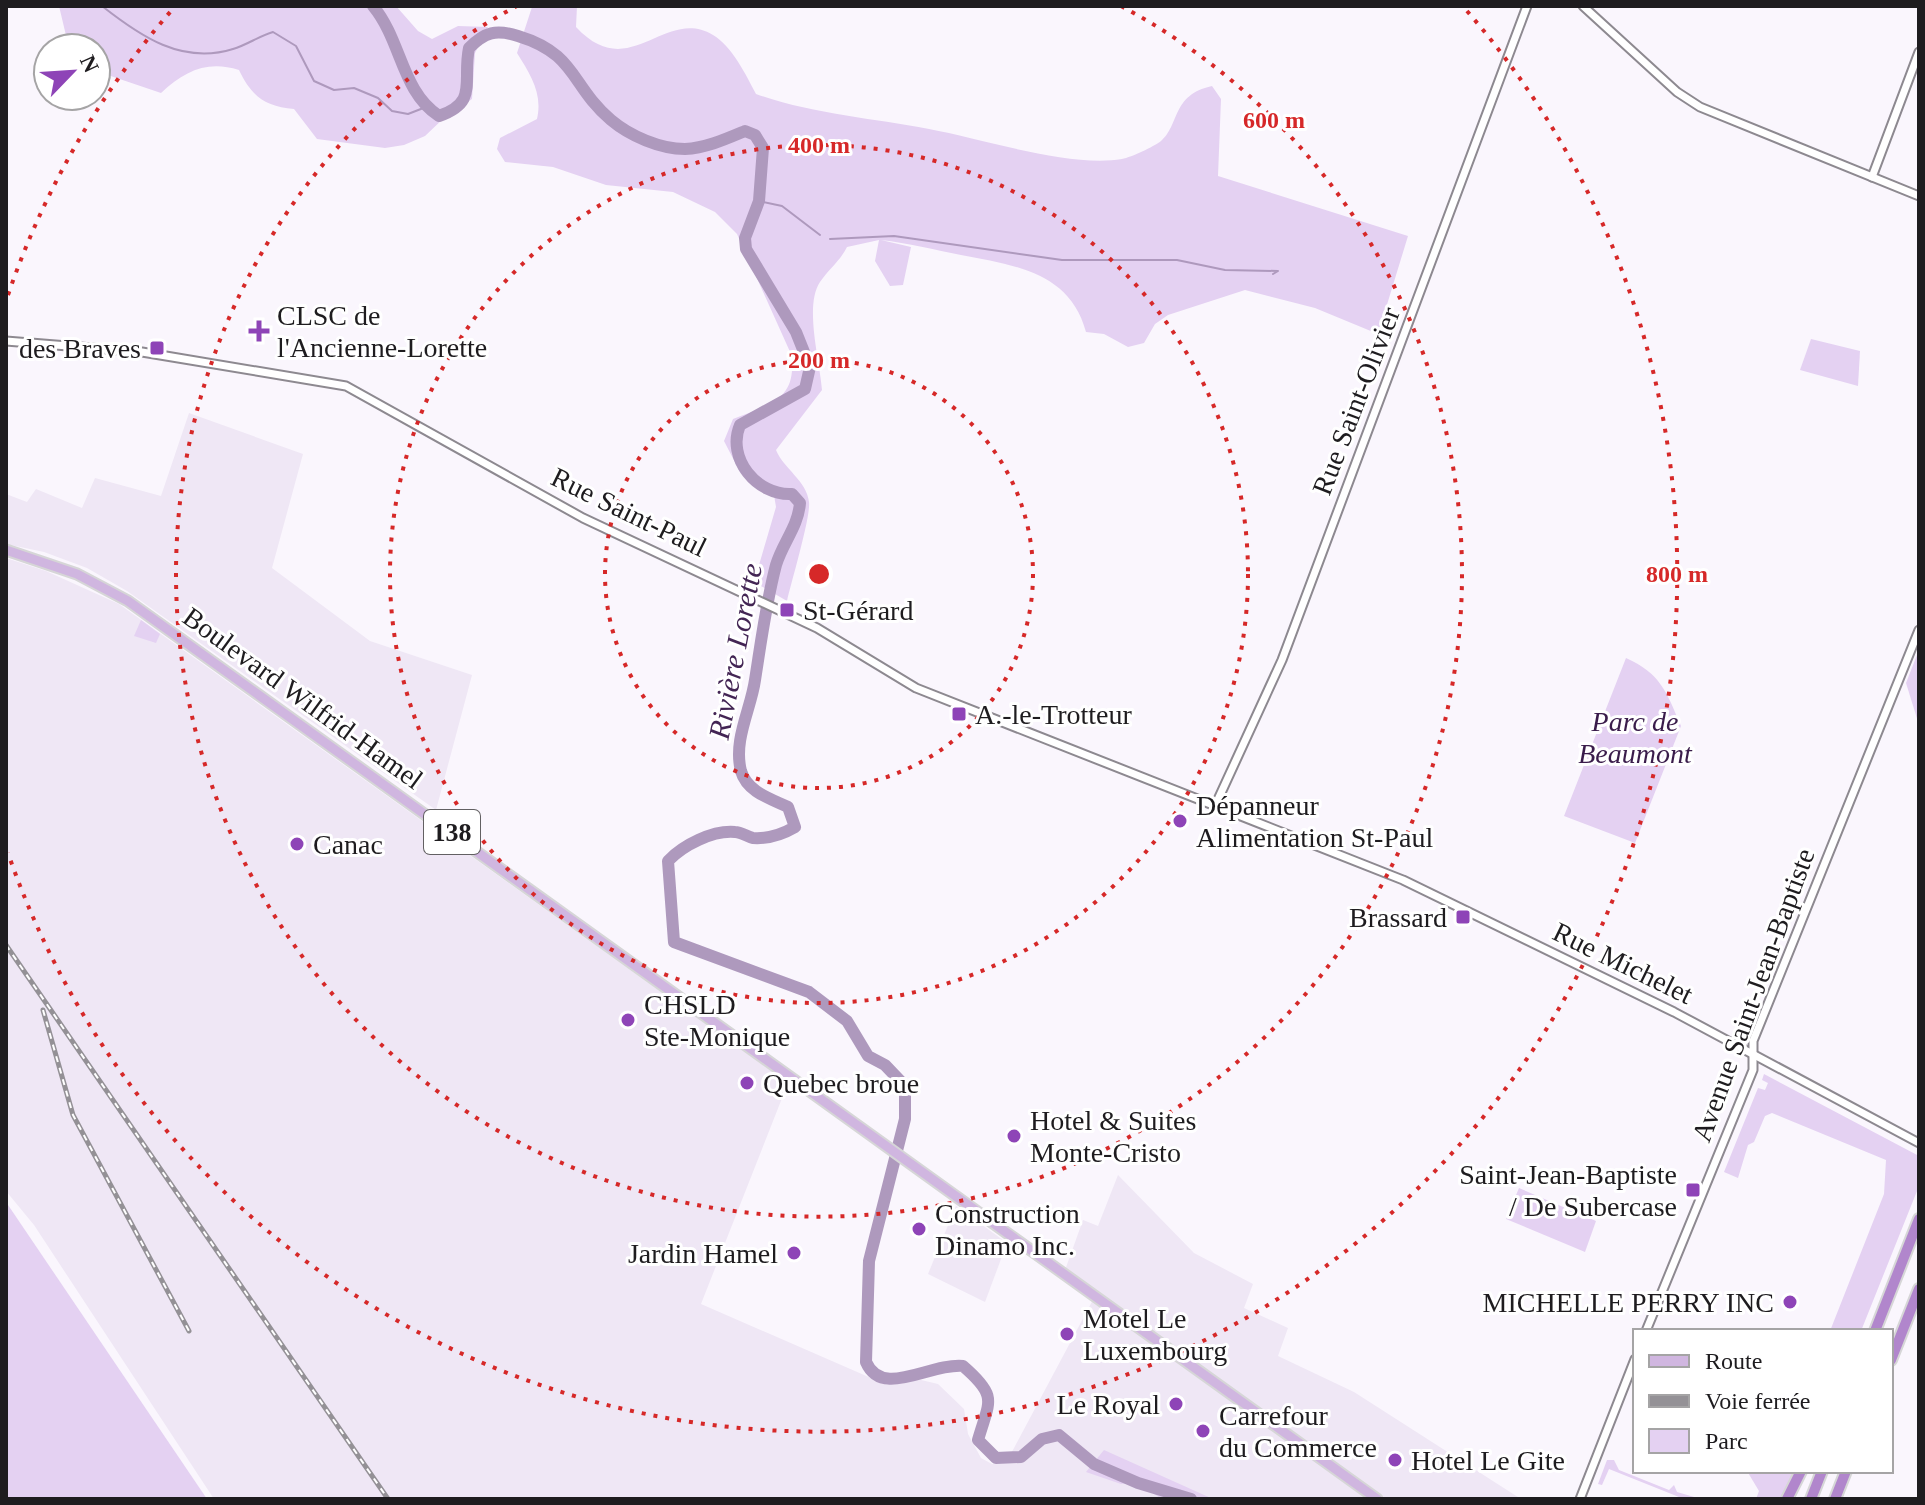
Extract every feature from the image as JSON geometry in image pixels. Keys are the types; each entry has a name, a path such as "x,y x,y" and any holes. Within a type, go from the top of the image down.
{"highway":[{"path":"1876,1329 1919,1219"},
{"path":"1893,1355 1918,1293"},
{"path":"1787,1499 1800,1473"},
{"path":"1811,1499 1821,1473"},
{"path":"1835,1499 1845,1473"}],"main road":[{"name":"Boulevard Wilfrid-Hamel","path":"6,550 77,574 128,601 1377,1499"}],"street":[{"name":"Rue Saint-Olivier","path":"1215,806 1282,660 1527,6"},
{"path":"1583,6 1677,92 1700,107 1919,196"},
{"path":"1872,177 1919,52"},
{"name":"Rue Saint-Paul","path":"6,341 142,352 341,384 583,518 786,613 916,688 1301,839"},
{"name":"Avenue Saint-Jean-Baptiste","path":"1647,1329 1753,1070 1753,1041 1919,630"},
{"name":"Rue Michelet","path":"1301,839 1428,892 1753,1054 1919,1143"},
{"path":"1580,1499 1633,1364"}],"shaded area":[{"path":"189,413 303,454 272,568 370,641 472,675 436,810 127,591 87,568 44,552 6,544 6,494 27,502 36,489 82,508 95,478 161,496"},
{"path":"6,558 46,571 119,604 788,1083 701,1304 887,1385 917,1379 938,1384 964,1409 968,1434 981,1458 992,1464 1006,1463 1095,1296 1064,1273 1083,1220 1098,1226 1118,1175 1194,1253 1253,1284 1244,1308 1288,1328 1278,1356 1354,1392 1521,1499 1375,1499 1270,1426 1366,1499 214,1499 34,1225 6,1191"},
{"path":"956,1206 1007,1243 985,1302 928,1274"}],"green space":[{"path":"59,6 396,6 418,31 432,39 458,26 488,27 475,53 472,99 445,117 425,136 404,145 385,148 317,139 294,109 267,102 254,93 239,70 207,67 188,73 161,93 112,76 112,32 65,32"},
{"path":"577,6 576,27 595,43 613,49 630,47 679,30 695,29 713,35 732,53 756,94 777,101 1078,160 1122,159 1153,146 1167,134 1189,96 1212,86 1221,99 1218,176 1408,236 1378,334 1315,308 1245,290 1168,315 1155,324 1144,343 1128,347 1104,334 1086,332 1067,296 1053,284 1020,268 881,240 911,247 903,285 890,286 875,261 879,240 847,247 815,292 814,334 822,390 776,450 800,481 809,502 787,601 754,582 776,507 774,495 741,474 724,441 733,419 769,404 785,391 792,369 791,354 737,234 715,212 673,192 606,185 553,167 505,162 497,149 500,138 537,119 537,92 517,53 532,7"},
{"path":"1811,339 1860,351 1858,386 1800,370"},
{"path":"141,620 160,634 156,643 134,636"},
{"path":"1919,650 1919,725 1906,683"},
{"name":"Parc de Beaumont","path":"1626,658 1655,677 1681,726 1635,843 1564,816"},
{"path":"1764,1074 1919,1156 1919,1186 1862,1329 1831,1329 1884,1194 1886,1160 1772,1113 1765,1116 1754,1142 1748,1145 1738,1178 1724,1172 1758,1088 1765,1090 1768,1083 1762,1080"},
{"path":"1519,1188 1596,1221 1585,1252 1506,1219"},
{"path":"6,1202 207,1499 6,1499"},
{"path":"1104,1450 1213,1499 1162,1499 1135,1482 1121,1484 1086,1472"},
{"path":"1607,1460 1614,1460 1619,1470 1669,1490 1674,1485 1677,1492 1701,1499 1684,1499 1609,1469 1602,1485 1598,1484"},
{"path":"1748,1473 1794,1473 1781,1499 1756,1499 1759,1491"}],"waterway":[{"path":"102,6 147,37 163,45 196,53 233,49 273,32 296,46 314,81 334,90 354,88 378,98 392,111 408,114 426,107"},
{"name":"Rivière Lorette","path":"373,6 383,20 417,93 426,106 439,116 460,104 464,97 469,48 486,35 503,33 537,43 552,52 563,61 587,95 611,120 646,140 685,149 716,143 745,131 755,135 763,148 759,201 745,238 746,249 796,332 810,367 805,389 740,425 737,438 741,462 756,482 767,489 792,494 800,503 772,579 739,759 748,784 760,794 788,807 795,827 764,838 753,838 738,832 717,833 690,844 674,855 668,861 674,942 809,992 847,1021 868,1056 885,1065 905,1086 905,1119 869,1261 866,1362 873,1373 895,1379 950,1366 963,1366 986,1393 988,1408 978,1440 996,1458 1021,1457 1042,1439 1059,1435 1094,1464 1138,1483 1191,1499"},
{"path":"759,201 782,206 820,235"},
{"path":"830,239 894,236 1062,260 1177,260 1225,270 1278,271 1273,274"}],"railway":[{"path":"6,945 388,1499"},
{"path":"43,1010 73,1115 189,1331"}],"place":[{"name":"CLSC de l'Ancienne-Lorette","path":"259,331"},
{"name":"des Braves","path":"157,348"},
{"name":"St-Gérard","path":"787,610"},
{"name":"A.-le-Trotteur","path":"959,714"},
{"name":"Dépanneur Alimentation St-Paul","path":"1180,821"},
{"name":"Canac","path":"297,844"},
{"name":"Brassard","path":"1463,917"},
{"name":"CHSLD Ste-Monique","path":"628,1020"},
{"name":"Quebec broue","path":"747,1083"},
{"name":"Hotel & Suites Monte-Cristo","path":"1014,1136"},
{"name":"Saint-Jean-Baptiste / De Subercase","path":"1693,1190"},
{"name":"Construction Dinamo Inc.","path":"919,1229"},
{"name":"Jardin Hamel","path":"794,1253"},
{"name":"MICHELLE PERRY INC","path":"1790,1302"},
{"name":"Motel Le Luxembourg","path":"1067,1334"},
{"name":"Le Royal","path":"1176,1404"},
{"name":"Carrefour du Commerce","path":"1203,1431"},
{"name":"Hotel Le Gite","path":"1395,1460"}]}
